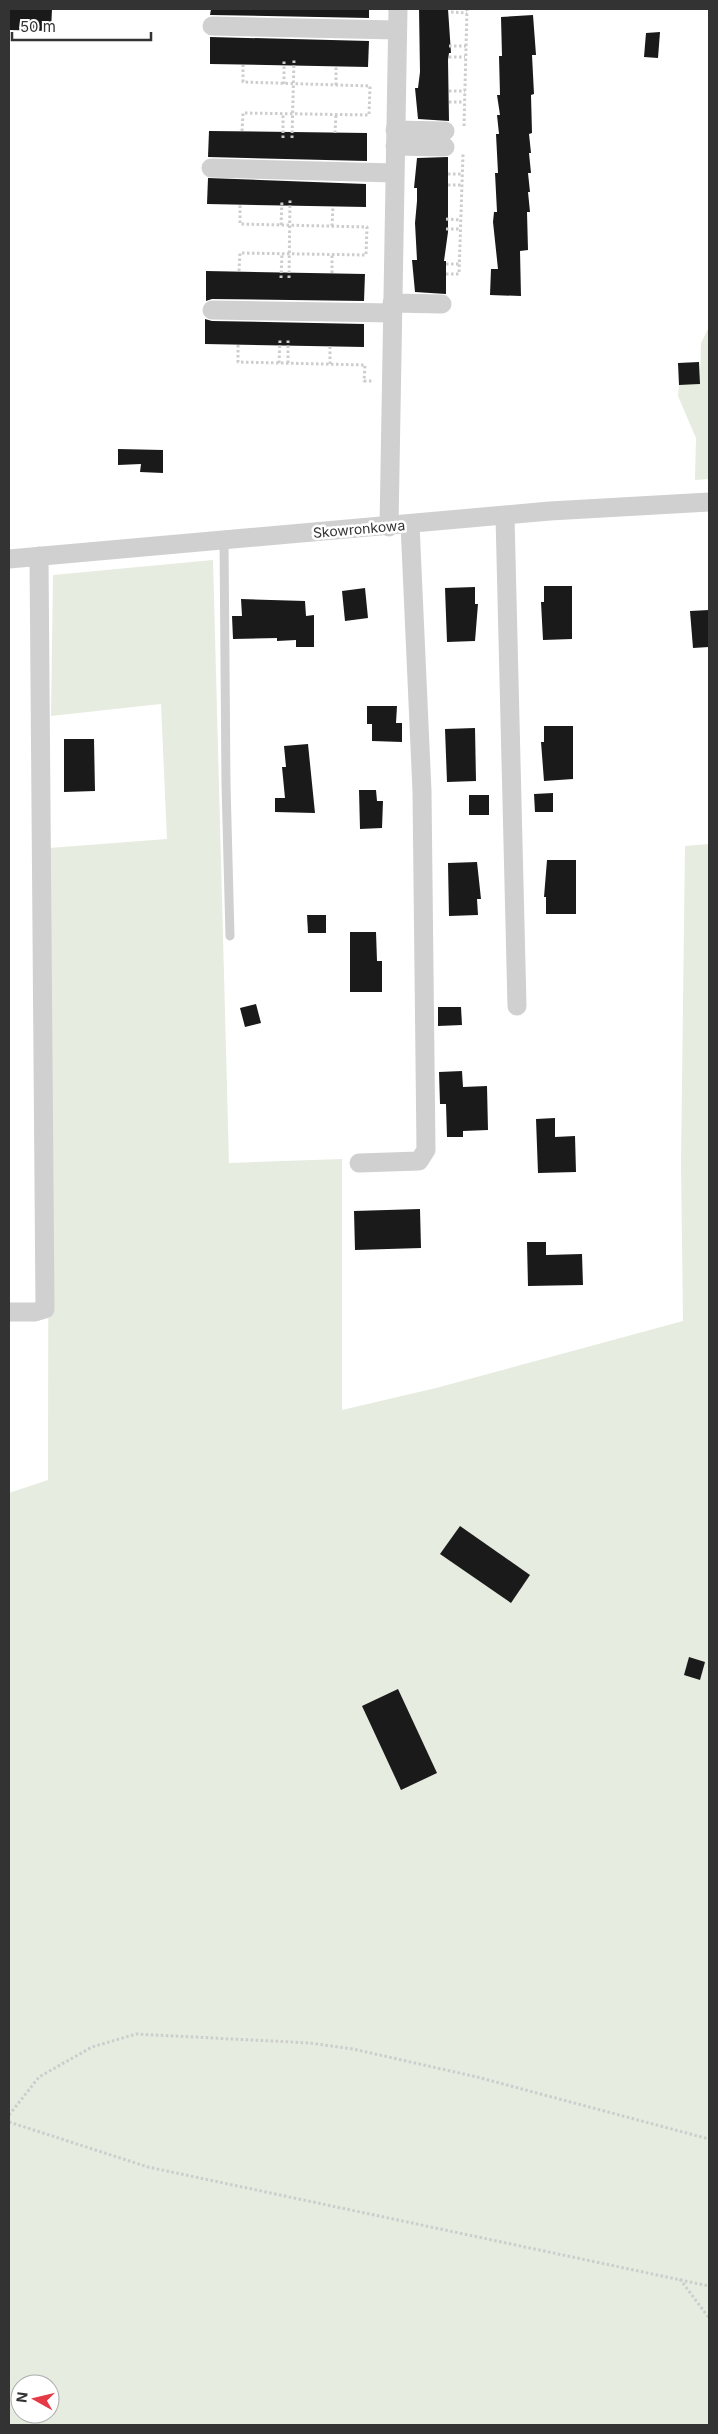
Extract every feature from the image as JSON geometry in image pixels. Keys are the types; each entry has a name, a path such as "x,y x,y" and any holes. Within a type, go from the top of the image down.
{"street":[{"path":"389,527 398,9"},
{"path":"212,26 397,30"},
{"path":"395,138 445,139"},
{"path":"211,168 394,173"},
{"path":"212,310 392,308 442,304"},
{"name":"Skowronkowa","path":"9,559 506,516 709,502"},
{"path":"506,516 517,1006"},
{"path":"359,1163 419,1161 426,1150 422,791 410,524"},
{"path":"9,1312 35,1312 45,1309 38,556"}],"lane":[{"path":"224,540 226,784 230,936"}],"path":[{"path":"451,12 467,12"},
{"path":"449,46 466,46"},
{"path":"449,57 465,57"},
{"path":"284,60 284,84"},
{"path":"292,138 294,60"},
{"path":"242,131 243,113 369,115 370,86 243,82 243,64"},
{"path":"336,66 336,85"},
{"path":"449,91 464,91"},
{"path":"449,102 464,102"},
{"path":"283,138 284,114"},
{"path":"335,133 336,114"},
{"path":"448,174 462,174"},
{"path":"448,184 462,185"},
{"path":"281,224 282,200"},
{"path":"289,278 290,200"},
{"path":"239,271 240,253 366,255 366,227 240,224 240,204"},
{"path":"332,226 333,206"},
{"path":"446,219 461,220"},
{"path":"446,229 461,229"},
{"path":"281,278 282,254"},
{"path":"332,254 332,273"},
{"path":"446,264 460,264"},
{"path":"446,274 460,274"},
{"path":"279,363 280,340"},
{"path":"288,340 288,363"},
{"path":"238,345 238,362 364,365 364,381"},
{"path":"330,346 330,364"},
{"path":"9,2115 39,2077 92,2047 136,2034 310,2043 353,2049 477,2077 709,2139"},
{"path":"9,2122 148,2167 680,2278 709,2286"},
{"path":"680,2278 709,2318"}],"shaded area":[{"path":"709,327 709,479 695,480 696,438 678,396 679,385 700,384 701,343"},
{"path":"213,560 229,1163 342,1159 342,1410 436,1388 683,1321 681,1164 685,846 709,844 709,2425 9,2425 9,1493 48,1480 49,848 167,839 161,704 51,716 53,575"}],"building":[{"path":"9,9 52,9 51,31 9,30"},
{"path":"211,9 369,9 369,18 210,15"},
{"path":"419,9 448,9 451,53 449,53 448,60 449,121 418,119 415,88 418,88 420,72"},
{"path":"533,15 536,55 532,55 534,94 531,95 532,133 529,134 531,173 528,173 530,212 527,212 528,250 520,251 521,296 490,295 491,269 498,269 493,222 494,212 497,212 495,173 498,173 496,134 499,134 497,115 500,115 497,95 500,95 499,56 502,56 501,17"},
{"path":"660,32 658,58 644,57 646,33"},
{"path":"210,37 369,41 368,67 210,64"},
{"path":"209,131 367,133 367,161 208,157"},
{"path":"448,157 448,232 444,261 446,261 446,294 415,292 412,260 417,260 415,223 417,188 414,188 417,158"},
{"path":"208,178 366,184 366,207 207,204"},
{"path":"206,271 365,274 364,301 212,299 206,301"},
{"path":"205,319 212,321 364,324 364,347 205,344"},
{"path":"699,362 700,384 679,385 678,363"},
{"path":"118,449 163,450 163,473 140,472 141,464 118,465"},
{"path":"544,586 572,586 572,639 543,640 541,602 544,602"},
{"path":"475,587 475,604 478,604 475,641 447,642 445,588"},
{"path":"365,588 368,618 345,621 342,591"},
{"path":"241,599 305,601 306,616 314,615 314,647 296,647 296,640 277,641 277,638 233,639 232,616 242,616"},
{"path":"709,610 709,647 693,648 690,611"},
{"path":"367,706 397,706 396,723 402,723 402,742 372,741 372,724 367,724"},
{"path":"544,726 573,726 573,779 544,781 541,742 544,742"},
{"path":"475,728 476,781 447,782 445,729"},
{"path":"64,739 94,739 95,791 64,792"},
{"path":"308,744 315,813 275,812 275,798 285,798 282,767 286,767 284,746"},
{"path":"359,790 376,790 377,801 383,801 382,828 360,829"},
{"path":"553,793 553,812 535,812 534,794"},
{"path":"469,795 489,795 489,815 469,815"},
{"path":"547,860 576,860 576,914 546,914 546,897 544,897"},
{"path":"477,862 481,899 477,899 478,915 449,916 448,863"},
{"path":"307,915 326,915 326,933 308,933"},
{"path":"350,932 376,932 377,961 382,961 382,992 350,992"},
{"path":"256,1004 261,1023 245,1027 240,1008"},
{"path":"438,1007 461,1007 462,1025 438,1026"},
{"path":"462,1071 463,1087 487,1086 488,1130 463,1131 463,1137 447,1137 446,1104 440,1104 439,1072"},
{"path":"555,1118 555,1137 575,1136 576,1172 538,1173 536,1119"},
{"path":"420,1209 421,1248 355,1250 354,1211"},
{"path":"527,1242 546,1242 546,1255 582,1254 583,1285 528,1286"},
{"path":"460,1526 530,1575 511,1603 440,1554"},
{"path":"689,1657 705,1662 700,1680 684,1675"},
{"path":"398,1689 437,1773 401,1790 362,1706"}]}
